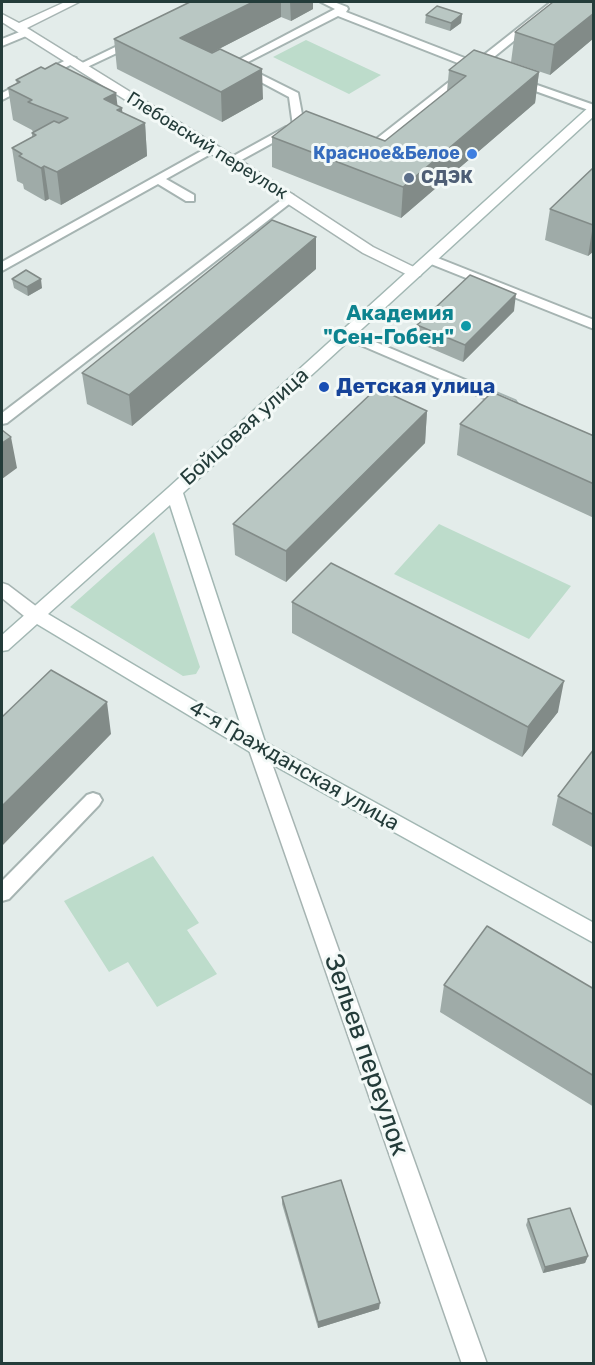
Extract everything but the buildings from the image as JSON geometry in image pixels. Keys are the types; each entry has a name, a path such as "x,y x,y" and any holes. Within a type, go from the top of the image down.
{"street":[{"path":"23,30 73,2"},
{"name":"Глебовский переулок","path":"2,17 232,161 368,250 415,273"},
{"name":"Бойцовая улица","path":"2,645 174,492 594,109"},
{"name":"Зельев переулок","path":"174,492 257,747 475,1364"},
{"name":"4-я Гражданская улица","path":"2,589 35,615 257,747 594,934"}],"lane":[{"path":"232,161 303,127 294,95 234,65 343,9 326,2"},
{"path":"348,144 368,151 556,2"},
{"path":"337,12 501,76 594,109"},
{"path":"2,43 23,30"},
{"path":"2,97 147,34"},
{"path":"2,267 212,149"},
{"path":"157,179 190,198"},
{"path":"2,420 288,198"},
{"path":"430,259 594,325"},
{"path":"347,334 524,410"},
{"path":"2,893 93,800"}],"green space":[{"path":"306,40 381,75 349,94 273,57"},
{"path":"439,524 571,586 529,639 394,574"},
{"path":"154,532 200,667 196,674 183,676 70,607"},
{"path":"153,856 199,923 187,930 217,974 157,1007 128,962 109,972 64,901"}],"place":[{"name":"Красное&Белое","path":"472,154"},
{"name":"СДЭК","path":"409,178"},
{"name":"Академия \"Сен-Гобен\"","path":"466,326"},
{"name":"Детская улица","path":"324,387"}]}
